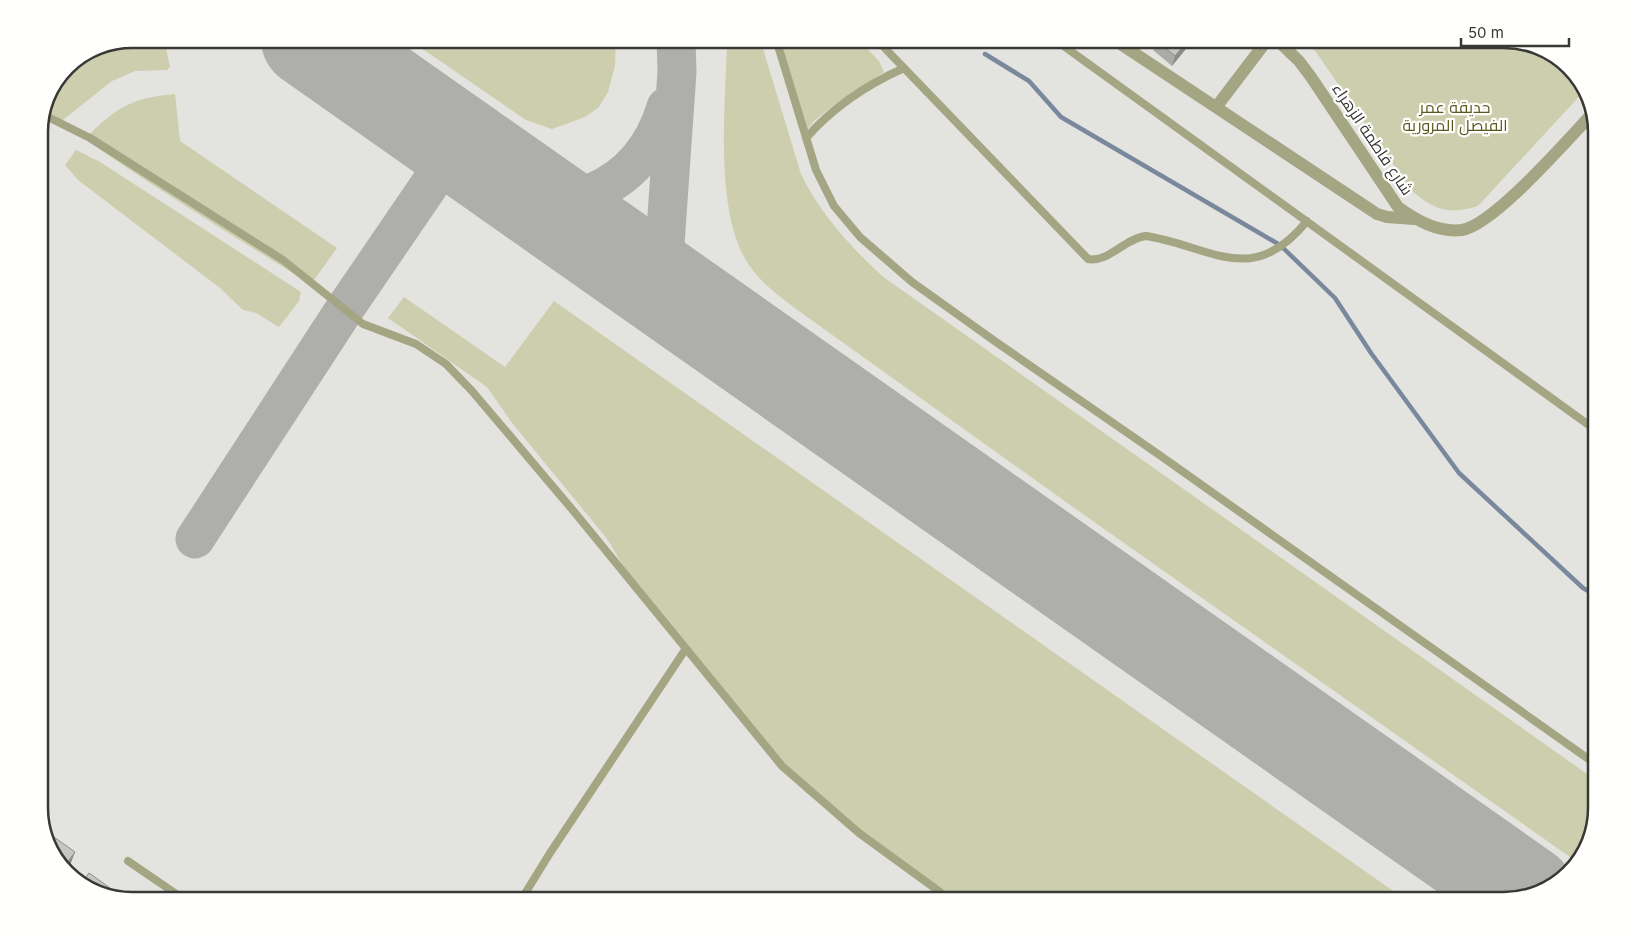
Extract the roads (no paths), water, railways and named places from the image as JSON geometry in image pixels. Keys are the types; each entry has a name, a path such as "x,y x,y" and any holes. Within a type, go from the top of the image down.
{"street":[{"path":"1127,48 1377,214 1387,217 1414,219"},
{"path":"1217,106 1261,48"},
{"name":"شارع فاطمة الزهراء","path":"1285,48 1299,61 1311,77 1398,207 1414,219 1446,230 1462,230 1490,217 1587,120"}],"lane":[{"path":"779,48 816,170 834,206 860,237 912,282 1588,759"},
{"path":"885,48 1088,259 1100,259 1136,238 1146,236 1222,258 1254,257 1284,244 1307,221"},
{"path":"1067,48 1588,424"},
{"path":"806,138 841,104 882,78 904,68"},
{"path":"49,117 106,147 283,260 311,280 355,318 372,328 416,344 446,364 472,391 571,508 685,650 782,766 799,783 859,833 940,892"},
{"path":"526,892 685,650"},
{"path":"128,861 173,892"}],"waterway":[{"path":"985,54 1029,81 1061,117 1280,245 1335,298 1371,353 1459,473 1588,591"}],"park label":[{"name":"حديقة عمر الفيصل المرورية","path":"1455,116"}]}
